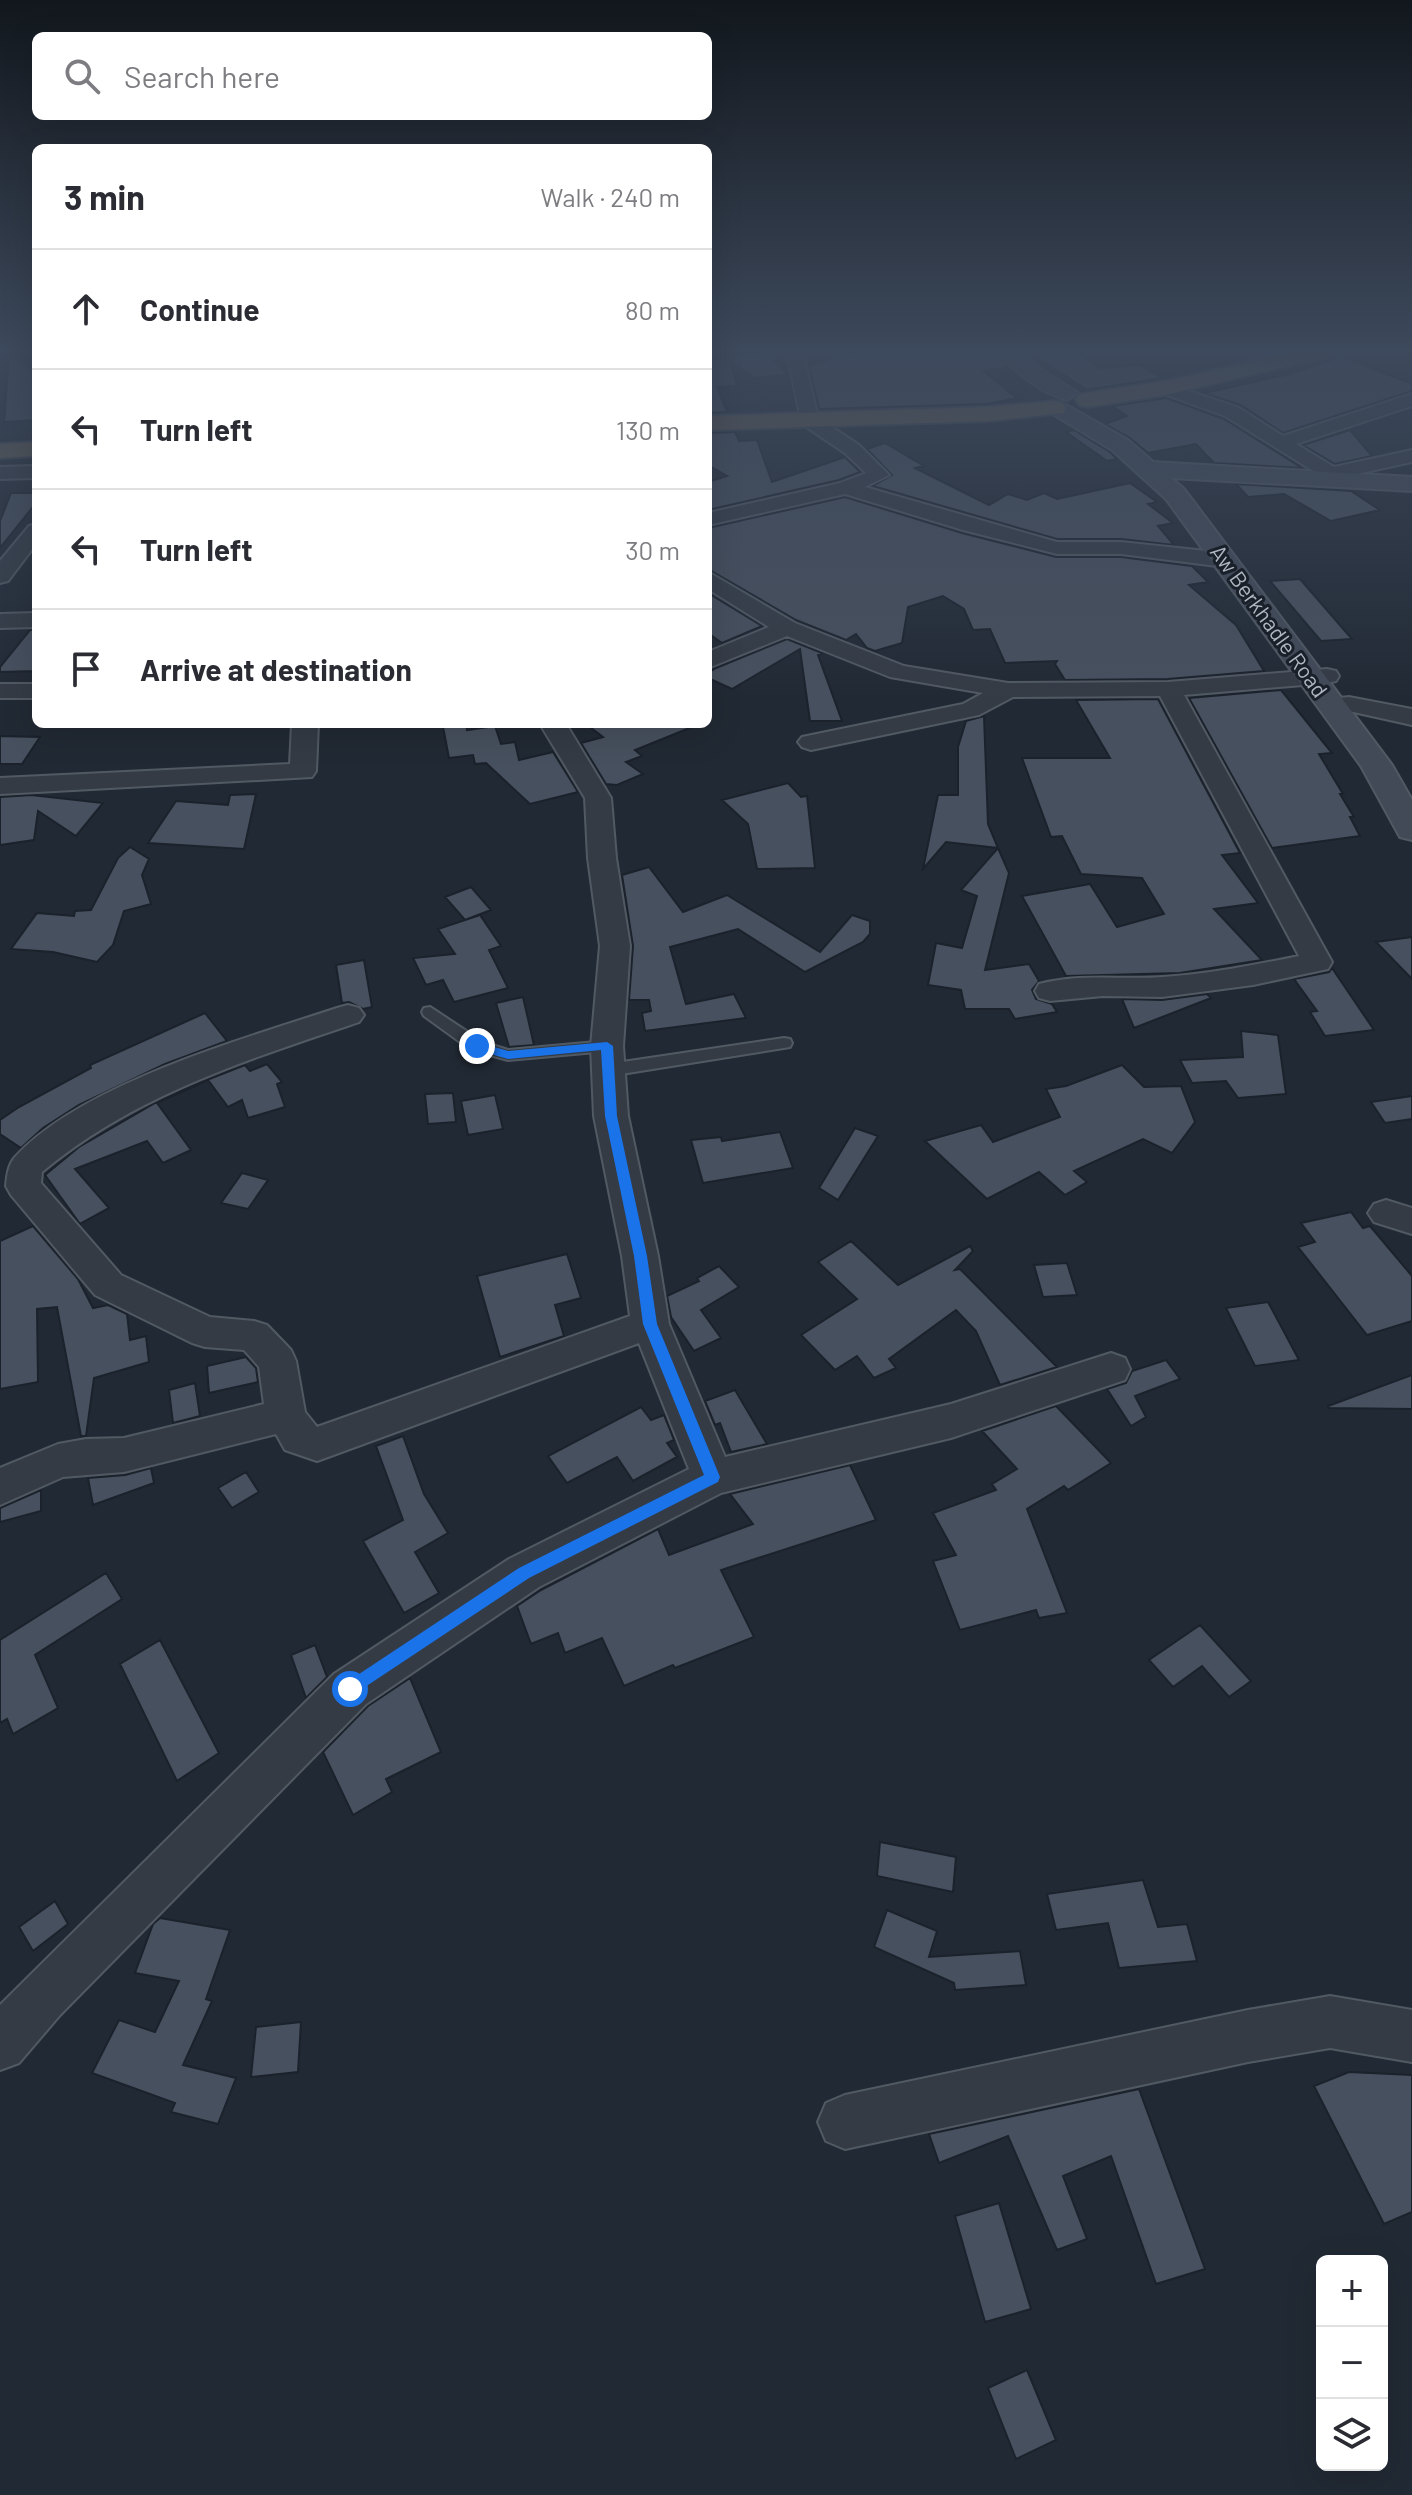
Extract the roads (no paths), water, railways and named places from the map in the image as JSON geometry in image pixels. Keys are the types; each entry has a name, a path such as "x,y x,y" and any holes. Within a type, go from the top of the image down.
{"main road":[{"path":"1162,470 1333,477 1412,484"},
{"name":"Aw Berkhadle Road","path":"1162,470 1175,494 1225,560 1340,704 1412,830"},
{"name":"Aw Berkhadle Road","path":"1162,470 1223,529 1318,676"},
{"name":"Aw Berkhadle Road","path":"1340,704 1390,750 1412,787"}],"street":[{"path":"712,518 846,488 879,475 872,468"},
{"path":"1320,468 1333,477 1365,468"},
{"path":"0,473 32,472"},
{"path":"846,488 970,526 1057,548 1121,548 1225,560"},
{"path":"0,543 32,538"},
{"path":"0,577 32,538"},
{"path":"0,577 24,579"},
{"path":"712,581 787,628 899,672 1008,690 1168,689 1318,676"},
{"path":"0,621 32,620"},
{"path":"712,659 787,628"},
{"path":"1050,991 1103,986 1162,987 1253,975 1317,962 1168,689"},
{"path":"811,742 970,710 1008,690"},
{"path":"0,691 32,691"},
{"path":"1340,704 1412,717"},
{"path":"0,786 303,771 305,728"},
{"path":"555,728 598,798 602,858 615,946 608,1058 611,1116 640,1256 650,1324 713,1477"},
{"path":"348,1015 225,1056 128,1099 74,1129 26,1167 23,1186 108,1285 205,1332 254,1336 277,1361 286,1415 299,1438 317,1444 650,1324"},
{"path":"0,2044 42,1997 350,1689 524,1573 713,1477 951,1421 1111,1369"},
{"path":"0,1487 58,1461 86,1456 124,1455 286,1415"},
{"path":"845,2122 1248,2036 1330,2022 1412,2036"}],"lane":[{"path":"430,1012 477,1046 508,1055 608,1058 784,1043"}]}
